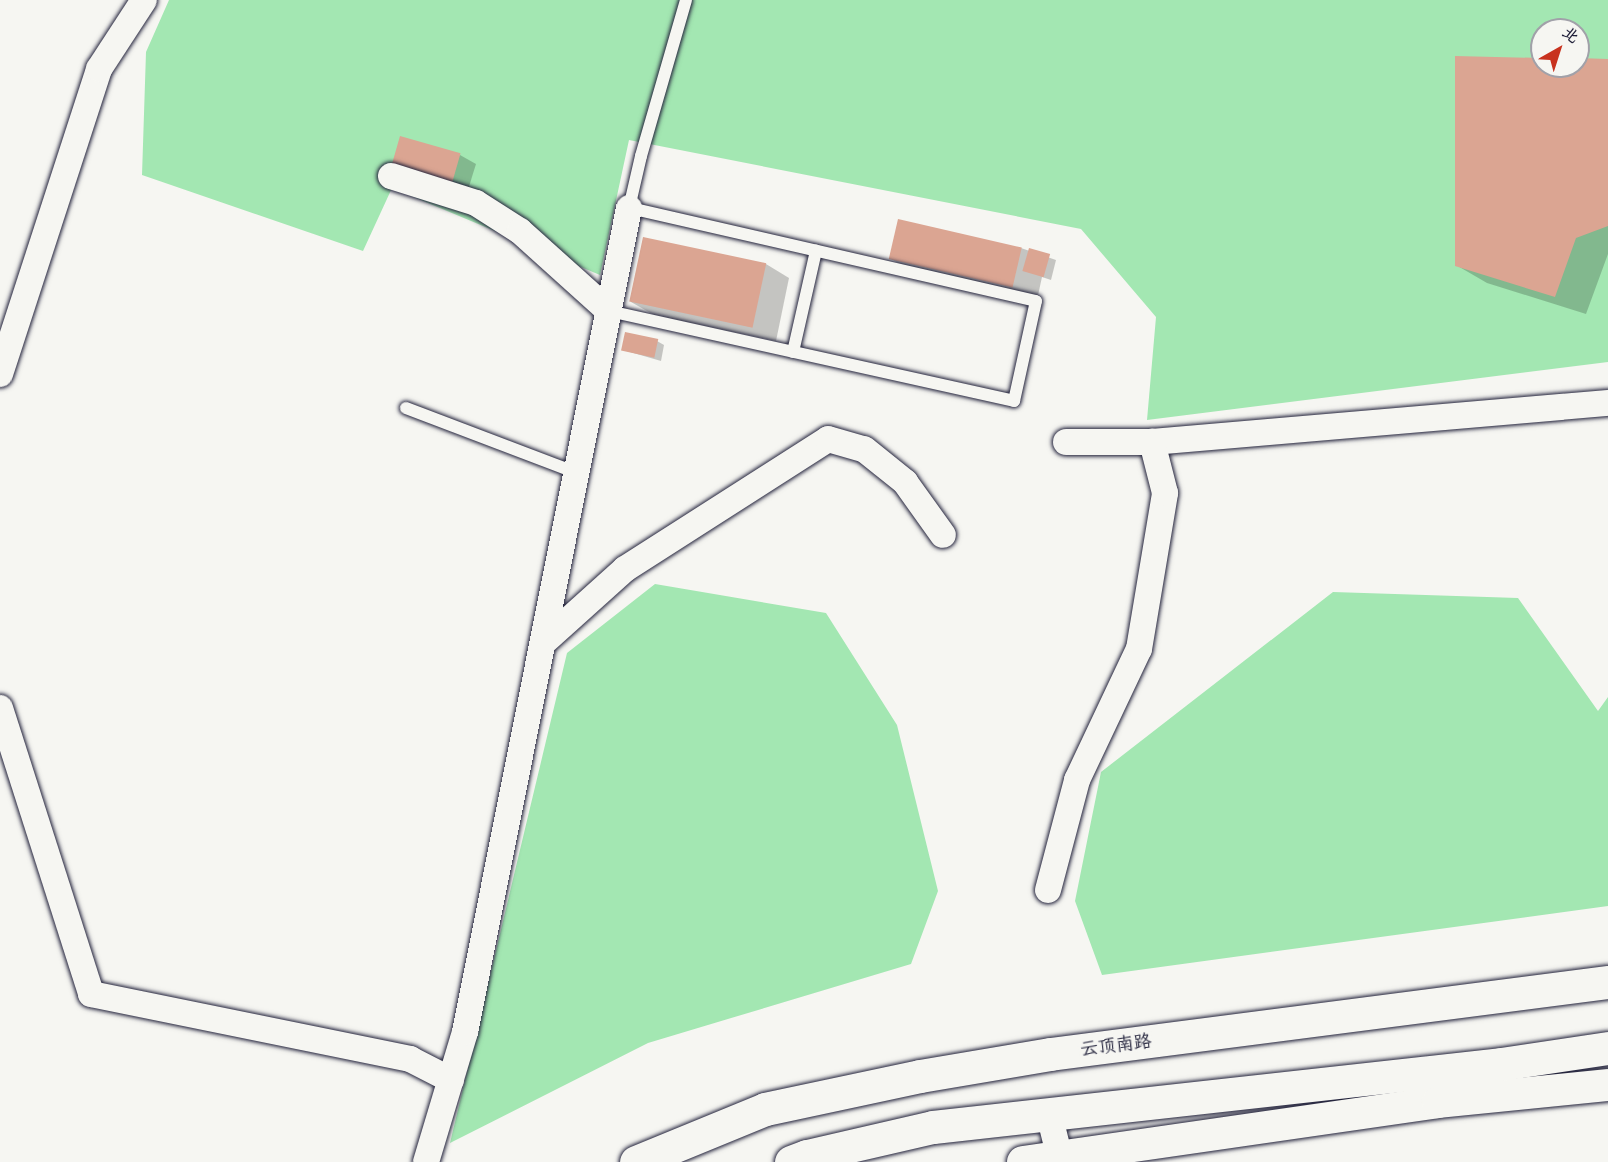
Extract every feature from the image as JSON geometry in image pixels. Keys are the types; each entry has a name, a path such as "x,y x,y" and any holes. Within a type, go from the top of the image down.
{"main road":[{"name":"云顶南路","path":"636,1162 765,1109 920,1076 1062,1053 1608,982"},
{"path":"791,1162 807,1156 933,1127 1501,1064 1608,1048"}],"street":[{"path":"0,374 99,69 144,0"},
{"path":"391,176 476,203 520,231 609,311"},
{"path":"426,1162 465,1032 629,208"},
{"path":"1066,442 1152,442 1608,403"},
{"path":"544,642 625,569 828,439 864,449 905,482 943,535"},
{"path":"1048,890 1077,780 1139,649 1165,493 1152,442"},
{"path":"0,708 91,994 410,1059 451,1080"},
{"path":"1023,1162 1060,1159 1438,1102 1608,1085"},
{"path":"1049,1114 1060,1159"}],"lane":[{"path":"609,311 1014,401 1036,301 629,208 641,156 686,0"},
{"path":"793,352 816,251"},
{"path":"406,408 577,473"}],"green space":[{"path":"169,0 1608,0 1608,362 1147,420 1156,317 1081,229 629,140 600,275 392,188 363,251 142,175 146,52"},
{"path":"655,584 826,613 897,725 938,891 911,964 648,1043 450,1143 567,653"},
{"path":"1333,592 1518,598 1598,711 1608,697 1608,906 1102,975 1075,901 1101,772"}],"building":[{"path":"1455,56 1530,58 1530,78 1590,78 1590,58 1608,59 1608,226 1576,238 1555,297 1455,266"},
{"path":"400,136 461,153 451,185 391,168"},
{"path":"898,219 1022,248 1013,288 889,259"},
{"path":"643,237 766,263 753,328 629,302"},
{"path":"1029,248 1050,254 1044,277 1022,271"},
{"path":"625,332 658,339 654,358 621,351"}]}
